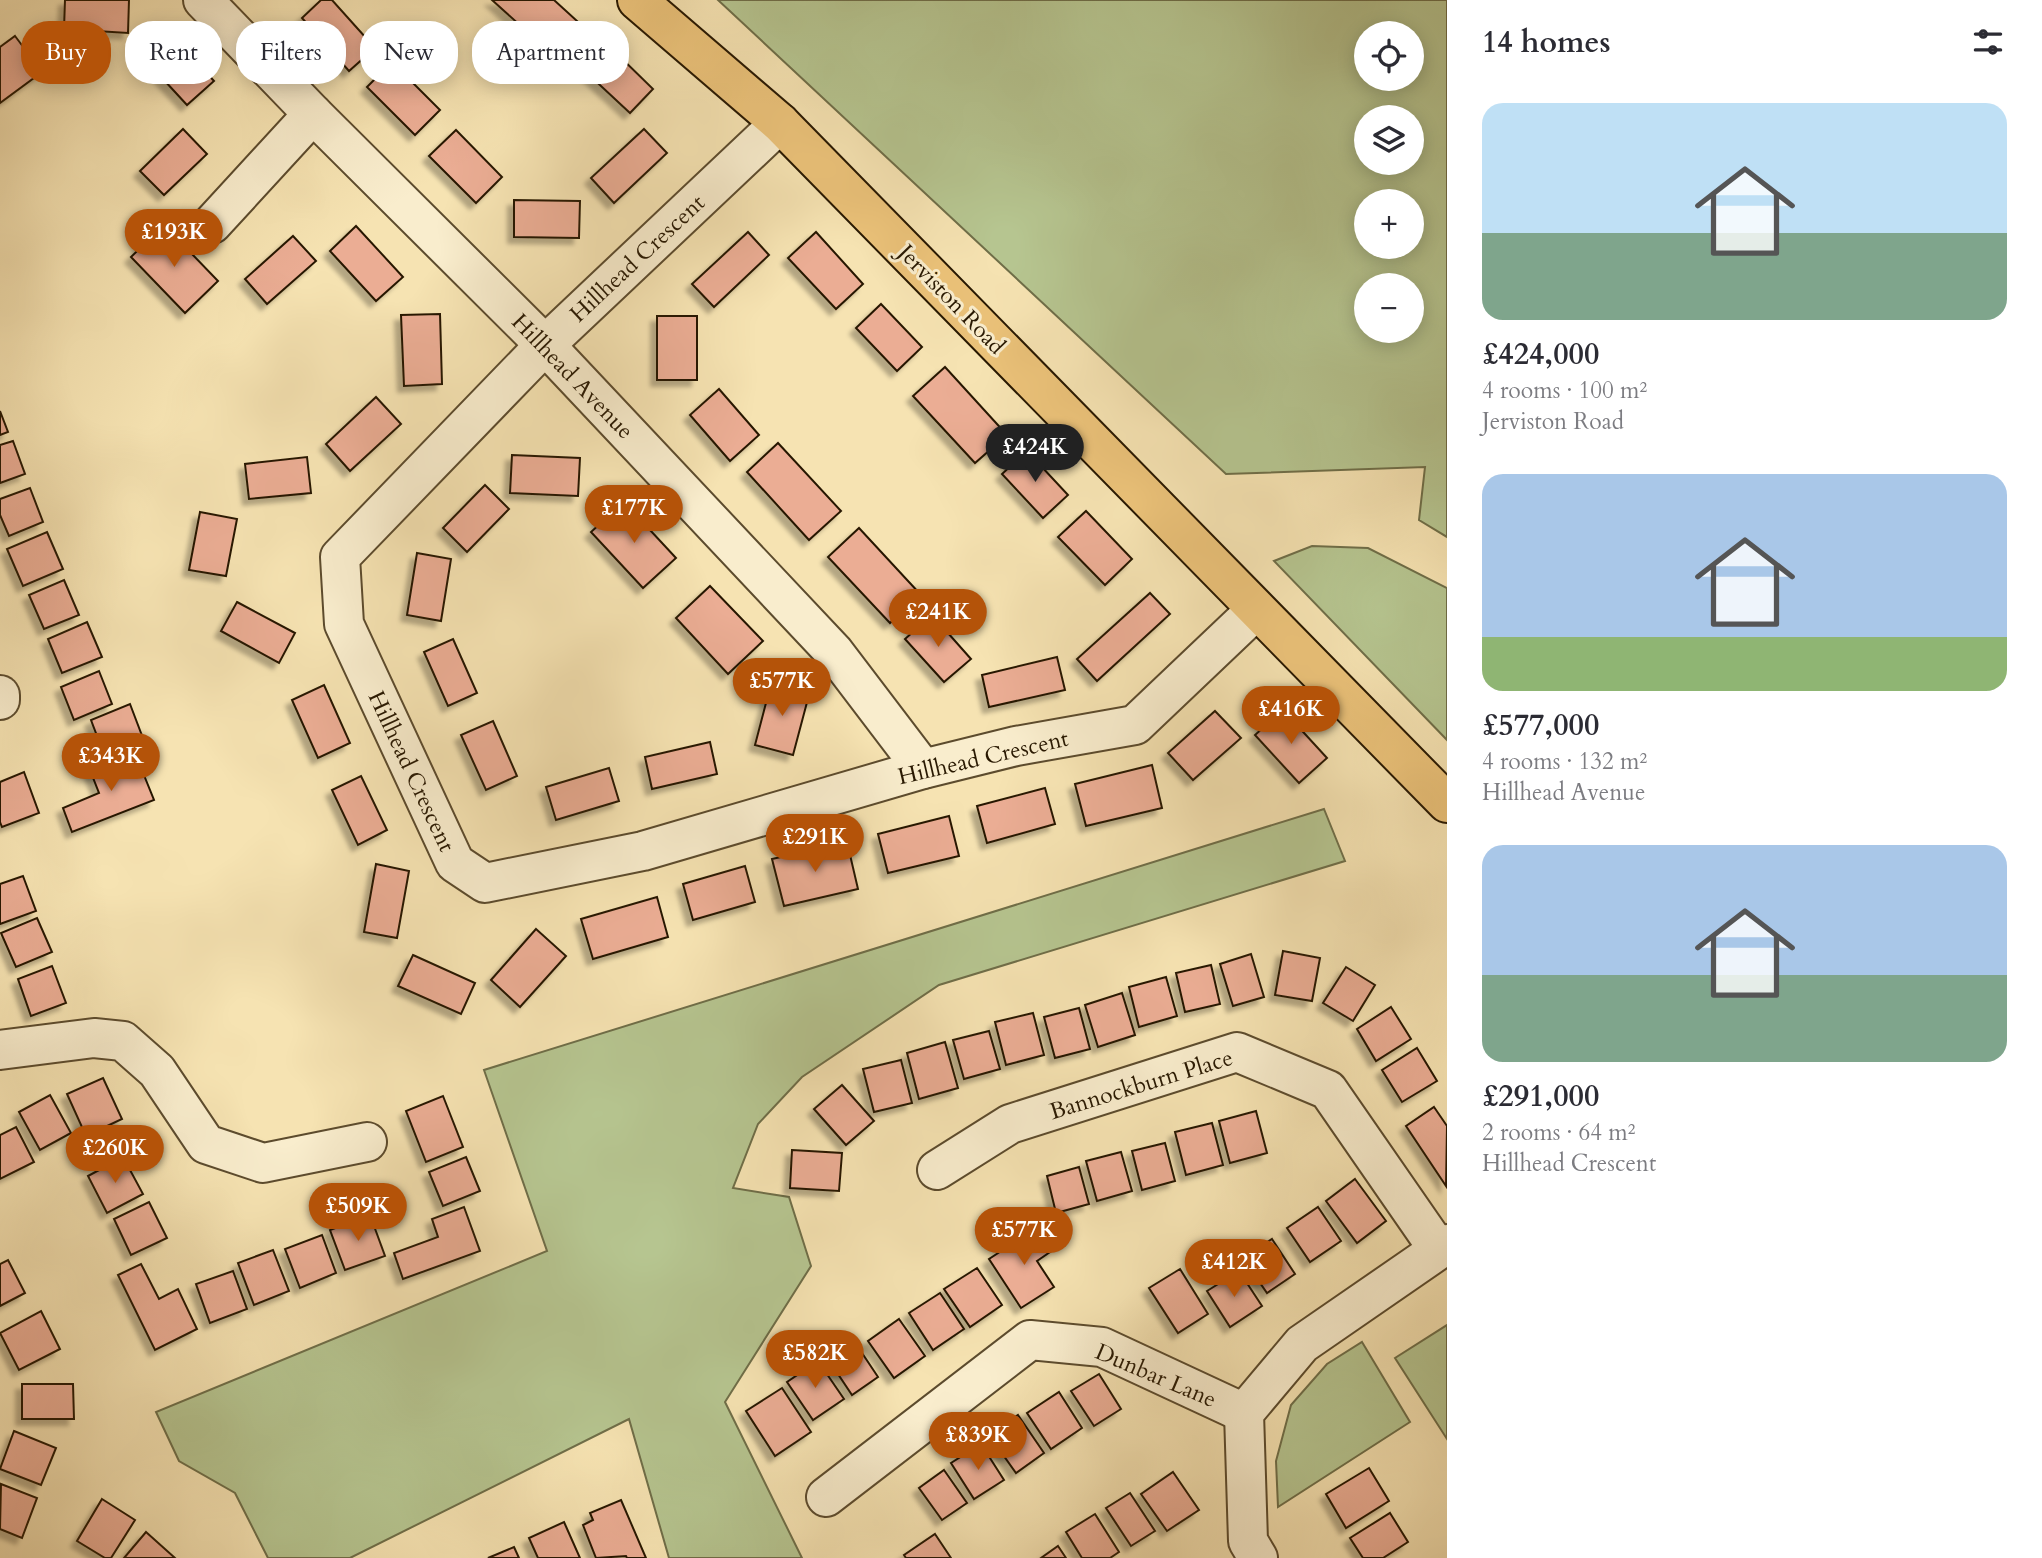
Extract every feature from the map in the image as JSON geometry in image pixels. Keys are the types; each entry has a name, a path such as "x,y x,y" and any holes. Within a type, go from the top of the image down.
{"main road":[{"name":"Jerviston Road","path":"637,0 780,123 1447,803"}],"street":[{"name":"Hillhead Avenue","path":"203,0 313,114 545,345 834,652 923,769"},
{"path":"212,223 313,114"},
{"name":"Hillhead Crescent","path":"780,123 545,345 340,558 344,624 455,863 485,883 643,851 923,769 1016,746 1135,725 1256,610"},
{"path":"0,1050 94,1038 123,1041 158,1071 206,1144 263,1163 367,1142"},
{"name":"Bannockburn Place","path":"937,1170 1010,1124 1237,1052 1328,1090 1442,1247"},
{"path":"1243,1552 1244,1413 1301,1344 1442,1247"},
{"name":"Dunbar Lane","path":"826,1497 1030,1339 1102,1347 1244,1413"}],"green space":[{"path":"718,0 1447,0 1447,537 1419,520 1425,467 1226,474"},
{"path":"1312,546 1368,548 1447,588 1447,740 1274,561"},
{"path":"1324,809 1345,861 939,985 802,1077 758,1124 733,1188 789,1197 811,1266 725,1402 802,1558 669,1558 629,1419 350,1558 268,1558 235,1493 179,1461 156,1412 547,1251 484,1070"},
{"path":"1447,1325 1447,1439 1395,1358"},
{"path":"1362,1342 1410,1422 1278,1507 1276,1461 1291,1405 1327,1364"}],"building":[{"path":"65,0 129,0 125,33 111,32 111,21 64,21"},
{"path":"321,0 332,0 360,31 360,61 349,71 346,68 346,21 305,21 302,18"},
{"path":"492,0 554,0 577,21 515,21"},
{"path":"15,36 21,44 21,84 26,84 0,103 0,47"},
{"path":"629,66 653,89 630,113 599,84 629,84"},
{"path":"168,84 211,84 187,105"},
{"path":"370,84 414,84 440,110 415,135 367,87"},
{"path":"183,129 207,154 164,195 140,171"},
{"path":"644,129 667,153 614,203 591,178"},
{"path":"456,130 502,177 476,203 429,156"},
{"path":"514,200 580,201 579,238 514,237"},
{"path":"164,225 218,281 185,313 131,257"},
{"path":"356,226 403,277 376,301 330,251"},
{"path":"748,232 769,255 714,307 692,284"},
{"path":"816,232 863,284 836,309 788,258"},
{"path":"293,236 316,261 267,304 245,279"},
{"path":"881,304 922,347 897,371 856,328"},
{"path":"440,314 442,384 404,386 401,315"},
{"path":"657,316 697,316 697,380 657,380"},
{"path":"945,367 1007,435 975,463 913,396"},
{"path":"719,389 759,435 730,461 690,415"},
{"path":"376,397 401,424 350,471 326,444"},
{"path":"0,411 8,432 0,435"},
{"path":"13,441 25,474 0,483 0,445"},
{"path":"778,443 841,511 809,540 747,472"},
{"path":"1027,451 1068,495 1043,518 1002,474"},
{"path":"512,455 580,458 578,496 510,493"},
{"path":"307,457 311,493 249,499 245,464"},
{"path":"485,485 509,509 467,552 443,528"},
{"path":"30,488 43,522 9,536 0,515 0,499"},
{"path":"624,502 676,558 643,588 591,532"},
{"path":"1086,511 1132,559 1105,585 1058,537"},
{"path":"200,512 237,519 226,576 189,570"},
{"path":"859,528 921,595 890,623 828,557"},
{"path":"47,532 63,569 23,586 7,549"},
{"path":"417,553 451,559 441,621 407,615"},
{"path":"64,580 79,615 44,629 29,595"},
{"path":"710,586 763,641 728,674 676,618"},
{"path":"1150,593 1170,614 1097,681 1077,659"},
{"path":"237,602 295,633 279,663 221,631"},
{"path":"932,615 971,659 944,682 905,639"},
{"path":"87,622 102,657 62,673 48,639"},
{"path":"453,639 477,693 448,706 424,652"},
{"path":"1057,657 1065,690 989,707 982,675"},
{"path":"99,671 112,704 74,720 61,687"},
{"path":"772,680 810,691 793,755 755,745"},
{"path":"324,685 350,743 318,758 292,700"},
{"path":"130,704 144,741 105,757 91,720"},
{"path":"1283,710 1327,758 1299,783 1255,735"},
{"path":"1215,711 1241,738 1193,780 1168,753"},
{"path":"493,721 517,776 486,790 461,735"},
{"path":"710,742 717,774 652,789 645,757"},
{"path":"135,753 154,800 72,832 63,808 99,793 90,770"},
{"path":"1152,765 1162,808 1086,826 1075,784"},
{"path":"609,768 619,801 556,820 546,787"},
{"path":"24,772 39,813 2,827 0,782"},
{"path":"361,776 387,830 358,845 332,790"},
{"path":"1045,788 1055,824 987,843 977,806"},
{"path":"949,816 959,856 888,873 878,834"},
{"path":"847,842 858,889 784,906 772,859"},
{"path":"376,864 409,871 397,938 364,932"},
{"path":"745,866 755,902 693,920 683,884"},
{"path":"23,876 36,911 0,924 0,884"},
{"path":"657,897 668,937 593,959 581,919"},
{"path":"37,918 52,952 16,967 1,933"},
{"path":"536,929 566,956 520,1007 491,980"},
{"path":"1283,951 1320,958 1312,1001 1275,995"},
{"path":"1251,954 1264,997 1233,1006 1220,964"},
{"path":"413,955 475,983 461,1014 398,986"},
{"path":"1211,965 1220,1004 1185,1012 1176,973"},
{"path":"52,966 66,1003 31,1016 18,979"},
{"path":"1346,967 1375,985 1353,1021 1323,1003"},
{"path":"1166,977 1177,1016 1139,1027 1129,987"},
{"path":"1122,993 1135,1035 1098,1047 1085,1005"},
{"path":"1391,1007 1411,1039 1376,1061 1357,1029"},
{"path":"1079,1008 1090,1049 1055,1058 1044,1017"},
{"path":"1033,1013 1044,1055 1006,1065 995,1022"},
{"path":"989,1031 1000,1069 964,1079 953,1040"},
{"path":"945,1042 958,1088 919,1099 907,1053"},
{"path":"1417,1048 1437,1081 1402,1102 1382,1070"},
{"path":"901,1060 912,1103 874,1112 863,1069"},
{"path":"103,1078 122,1119 86,1136 67,1094"},
{"path":"842,1085 874,1121 846,1145 814,1109"},
{"path":"50,1095 71,1133 40,1150 19,1112"},
{"path":"443,1096 463,1147 426,1162 406,1111"},
{"path":"1434,1107 1447,1126 1446,1186 1406,1126"},
{"path":"1256,1111 1267,1153 1230,1163 1219,1121"},
{"path":"1212,1123 1223,1165 1186,1175 1175,1132"},
{"path":"16,1127 34,1162 0,1179 0,1135"},
{"path":"1165,1143 1175,1181 1142,1190 1132,1151"},
{"path":"792,1150 842,1153 839,1191 790,1188"},
{"path":"1121,1152 1132,1191 1097,1201 1086,1161"},
{"path":"123,1157 143,1194 107,1213 88,1176"},
{"path":"466,1157 480,1191 443,1206 429,1172"},
{"path":"1079,1167 1089,1204 1056,1213 1047,1176"},
{"path":"1355,1179 1386,1221 1357,1243 1326,1201"},
{"path":"149,1202 167,1238 131,1255 114,1219"},
{"path":"464,1207 480,1251 403,1279 394,1253 438,1237 432,1219"},
{"path":"1318,1207 1341,1241 1310,1262 1287,1228"},
{"path":"370,1215 385,1256 345,1270 330,1230"},
{"path":"1038,1227 1053,1250 1037,1261 1054,1287 1021,1308 989,1259"},
{"path":"322,1235 336,1273 300,1288 285,1249"},
{"path":"1272,1239 1295,1274 1267,1293 1243,1258"},
{"path":"273,1250 289,1291 254,1305 238,1263"},
{"path":"8,1260 25,1293 0,1306 0,1264"},
{"path":"141,1264 159,1299 178,1289 197,1329 155,1350 118,1275"},
{"path":"977,1268 1002,1305 970,1327 944,1289"},
{"path":"1180,1269 1208,1314 1178,1333 1149,1288"},
{"path":"233,1271 247,1309 210,1323 196,1284"},
{"path":"1239,1271 1262,1306 1230,1327 1207,1291"},
{"path":"940,1293 964,1329 933,1350 909,1313"},
{"path":"41,1311 60,1349 19,1370 0,1333"},
{"path":"899,1319 925,1356 894,1378 868,1341"},
{"path":"852,1338 878,1377 852,1395 826,1356"},
{"path":"818,1361 844,1399 813,1420 787,1382"},
{"path":"1099,1374 1121,1409 1094,1426 1071,1391"},
{"path":"22,1384 73,1384 74,1419 22,1419"},
{"path":"782,1388 811,1432 775,1456 746,1411"},
{"path":"1059,1392 1082,1428 1051,1449 1027,1413"},
{"path":"1018,1415 1044,1453 1016,1473 989,1435"},
{"path":"14,1431 56,1448 41,1485 0,1469"},
{"path":"981,1444 1004,1480 974,1499 951,1463"},
{"path":"1369,1468 1389,1501 1346,1528 1326,1494"},
{"path":"944,1470 967,1503 942,1520 919,1488"},
{"path":"1173,1472 1199,1510 1167,1531 1141,1494"},
{"path":"1,1484 37,1498 22,1538 0,1529"},
{"path":"1130,1493 1155,1531 1131,1546 1106,1508"},
{"path":"102,1499 135,1520 111,1558 105,1558 77,1541"},
{"path":"621,1500 646,1558 596,1558 583,1525 593,1520 590,1513"},
{"path":"1390,1513 1408,1542 1383,1558 1363,1558 1350,1538"},
{"path":"1095,1514 1119,1552 1110,1558 1082,1558 1066,1532"},
{"path":"564,1522 580,1558 538,1558 529,1538"},
{"path":"146,1532 175,1558 124,1558"},
{"path":"935,1534 951,1558 906,1558 904,1555"},
{"path":"1058,1546 1066,1558 1041,1558"},
{"path":"514,1547 519,1558 488,1558"}]}
